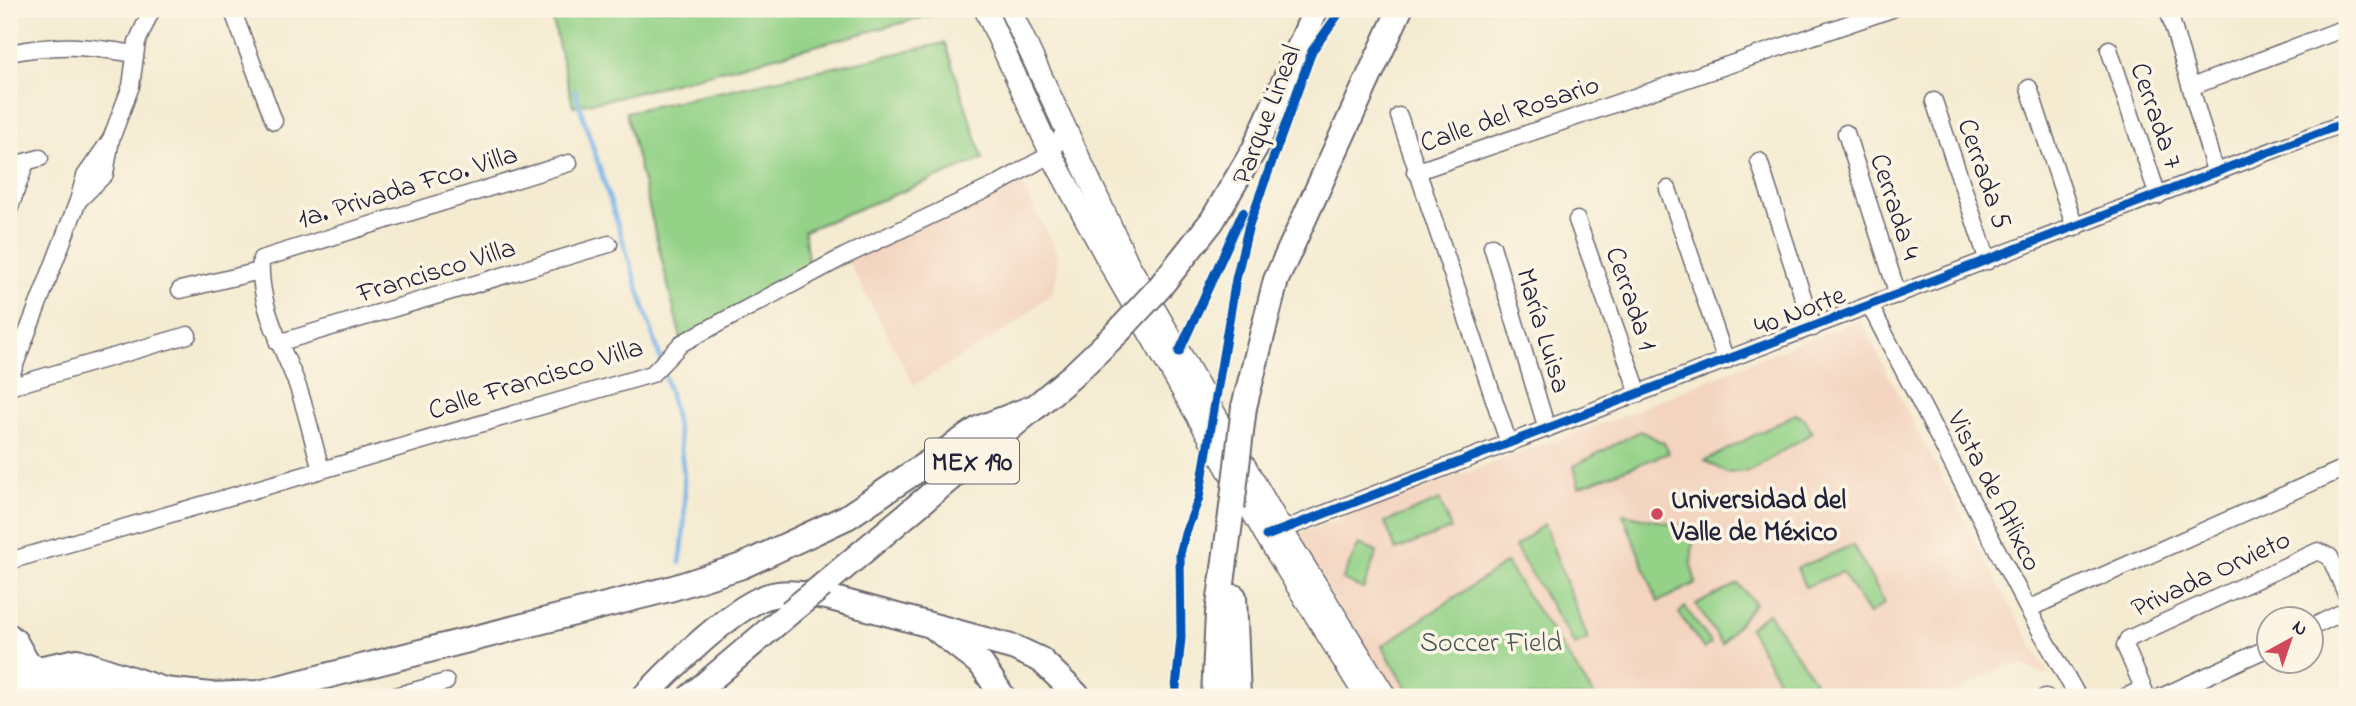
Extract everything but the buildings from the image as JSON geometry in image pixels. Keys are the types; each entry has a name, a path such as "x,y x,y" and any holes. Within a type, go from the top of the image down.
{"main road":[{"path":"985,9 1051,154 1274,533 1386,697"},
{"path":"1010,9 1128,263 1366,697"},
{"name":"MEX 190","path":"690,697 1037,406 1118,332 1159,288 1212,221 1255,148 1316,9"},
{"path":"1214,697 1218,614 1244,407 1276,280 1400,9"},
{"path":"26,664 77,661 164,690 211,695 259,693 673,588 742,566 812,536 881,497 980,428 1037,406"},
{"path":"1230,532 1238,697"},
{"path":"644,697 674,666 729,620 746,607 772,595 827,597 933,627 999,642 1024,651 1048,666 1079,697"},
{"path":"933,627 982,666 1003,697"},
{"path":"26,664 110,697"},
{"path":"9,678 51,697"}],"street":[{"path":"9,380 78,201 85,176 111,139 131,86 142,25 152,9"},
{"path":"232,9 274,121"},
{"name":"Calle del Rosario","path":"1509,444 1415,172 1892,9"},
{"path":"2168,9 2215,171"},
{"path":"2191,87 2337,31"},
{"path":"9,53 49,45 72,44 135,54"},
{"name":"Cerrada 7","path":"2109,49 2158,196"},
{"path":"2029,89 2075,228"},
{"name":"Cerrada 5","path":"1934,102 1988,261"},
{"path":"1399,116 1415,172"},
{"name":"40 Norte","path":"1274,533 2347,122"},
{"name":"Calle Francisco Villa","path":"9,561 652,374 682,343 845,256 996,185 1051,154 1066,129"},
{"name":"Cerrada 4","path":"1846,133 1898,295"},
{"path":"9,166 33,160 9,210"},
{"path":"1759,160 1813,328"},
{"name":"1a. Privada Fco. Villa","path":"180,290 569,163"},
{"path":"1668,189 1726,361"},
{"name":"Cerrada 1","path":"1577,220 1639,394"},
{"name":"Francisco Villa","path":"278,343 609,244"},
{"name":"María Luisa","path":"1492,246 1547,429"},
{"path":"260,265 259,280 278,343 296,381 321,469"},
{"name":"Vista de Atlixco","path":"1870,306 2028,609 2078,697"},
{"path":"9,387 188,335"},
{"path":"2028,609 2347,467"},
{"name":"Privada Orvieto","path":"2125,697 2145,693 2125,646 2128,639 2318,551 2330,557 2347,596"},
{"path":"2324,622 2347,610"},
{"path":"9,633 17,640 26,664"},
{"path":"2161,697 2254,655"},
{"path":"392,697 446,682"}],"shaded area":[{"path":"1016,174 1057,252 1058,270 1052,293 1012,326 914,385 845,256"},
{"name":"Universidad del Valle de México","path":"1860,320 1989,568 2050,677 2024,666 2010,665 1949,697 1392,697 1295,535 1628,414 1793,344"}],"green space":[{"path":"550,9 955,9 620,97 573,106"},
{"path":"945,43 983,159 804,231 810,275 682,343 626,112"},
{"path":"1795,414 1805,419 1812,433 1750,471 1727,473 1705,461"},
{"path":"1640,431 1664,443 1669,453 1579,487 1574,466"},
{"path":"1440,500 1451,529 1396,550 1385,522"},
{"path":"1623,514 1694,528 1691,565 1696,583 1658,602"},
{"path":"1544,524 1588,639 1575,645 1515,547"},
{"path":"1359,544 1377,552 1363,589 1342,580"},
{"path":"1853,545 1885,603 1869,614 1842,572 1805,587 1797,568"},
{"name":"Soccer Field","path":"1506,563 1595,697 1412,697 1382,646"},
{"path":"1738,584 1755,603 1722,644 1696,604"},
{"path":"1685,607 1711,643 1704,649 1679,613"},
{"path":"1768,613 1815,681 1797,697 1788,697 1749,628"}],"waterway":[{"path":"575,91 661,360"},
{"path":"663,369 683,465 685,513 680,563"}],"cycle path":[{"name":"Parque Lineal","path":"1175,697 1181,638 1180,554 1199,498 1236,279 1249,225 1312,51 1342,9"},
{"path":"1266,536 2347,122"},
{"path":"1179,352 1243,212"}],"place":[{"name":"Universidad del Valle de México","path":"1657,514"}]}
